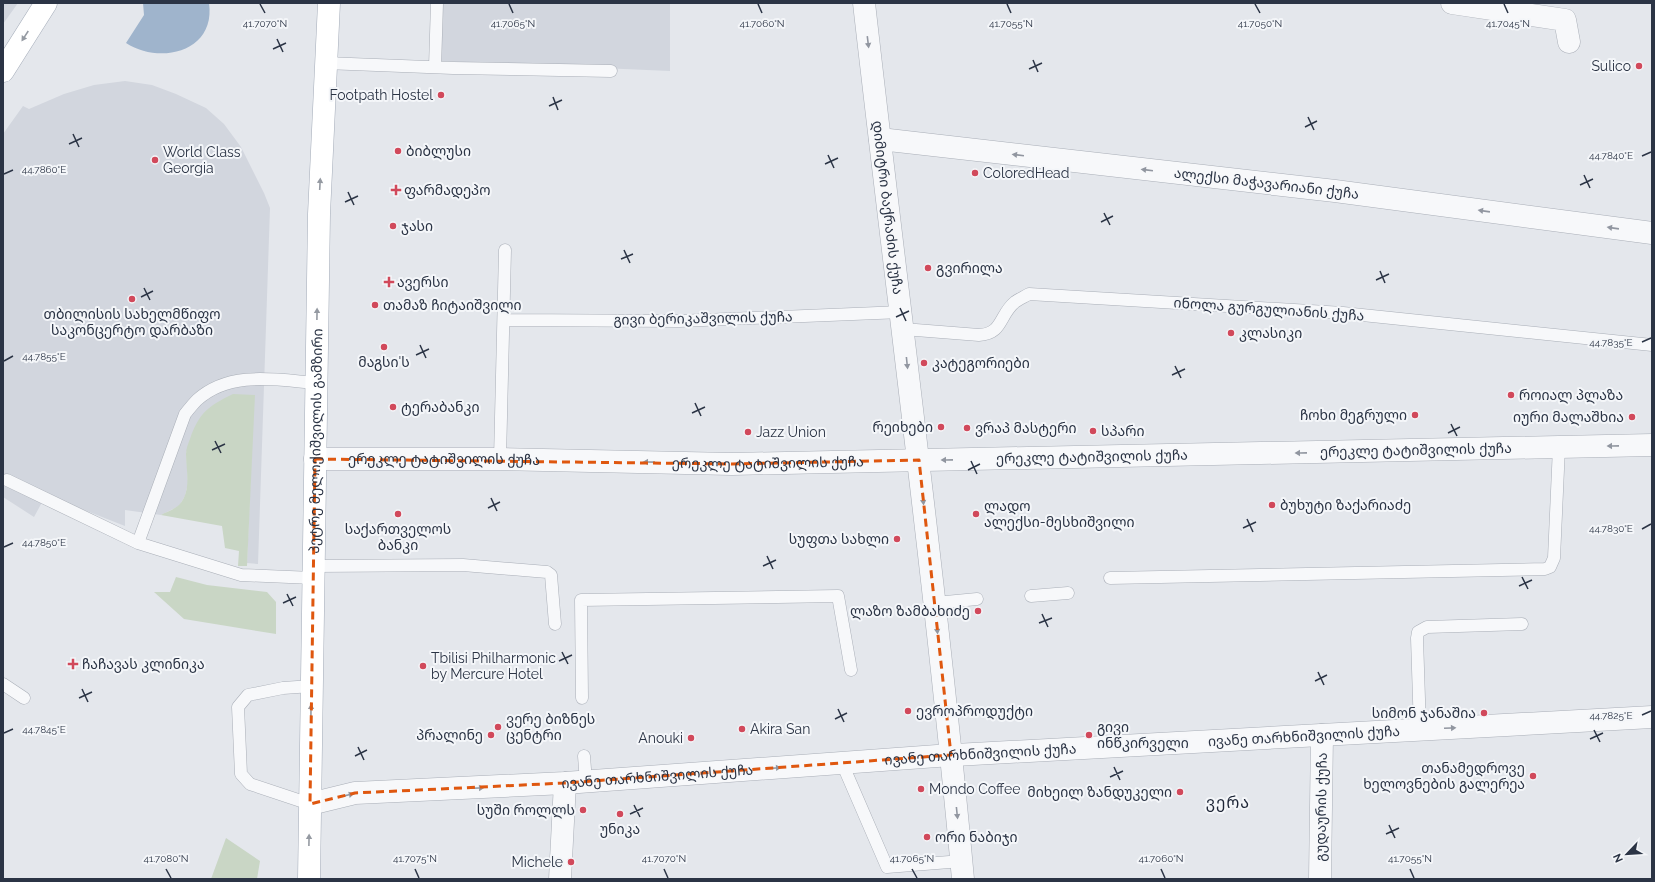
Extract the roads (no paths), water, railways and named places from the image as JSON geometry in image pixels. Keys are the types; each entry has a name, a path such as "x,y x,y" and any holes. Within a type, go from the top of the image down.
{"main road":[{"path":"3,71 46,3"},
{"name":"პეტრე მელიქიშვილის გამზირი","path":"309,879 318,214 329,3"}],"street":[{"name":"დიმიტრი ბაქრაძის ქუჩა","path":"864,3 919,460 952,755 963,870"},
{"path":"1452,3 1565,20 1568,42"},
{"name":"ალექსი მაჭავარიანი ქუჩა","path":"880,139 1335,191 1652,233"},
{"name":"ერეკლე ტატიშვილის ქუჩა","path":"315,459 500,459 732,464 1652,445"},
{"name":"ივანე თარხნიშვილის ქუჩა","path":"310,804 354,794 575,783 952,755 1652,717"},
{"name":"გუდაურის ქუჩა","path":"1320,879 1322,735"},
{"path":"560,879 575,783"}],"lane":[{"path":"318,3 327,31"},
{"path":"435,67 438,3"},
{"path":"325,63 610,71"},
{"path":"500,459 505,250"},
{"name":"ინოლა გურგულიანის ქუჩა","path":"902,320 979,335 988,335 996,329 1014,303 1028,294 1342,313 1652,345"},
{"name":"გივი ბერიკაშვილის ქუჩა","path":"504,320 902,320"},
{"path":"138,543 185,414 197,400 213,389 230,382 256,379 316,383"},
{"path":"1110,578 1550,568 1554,558 1559,447"},
{"path":"7,480 138,543 241,575 462,565 547,572 551,575 555,624"},
{"path":"1031,596 1068,593"},
{"path":"582,698 581,600 838,596 851,670"},
{"path":"935,603 977,599"},
{"path":"1420,730 1418,632 1427,627 1522,624"},
{"path":"3,684 24,698"},
{"path":"310,804 250,784 241,774 238,707 248,695 283,688 312,686"},
{"path":"575,783 584,756"},
{"path":"842,763 887,866 963,870"}],"water":[{"path":"143,3 209,3 209,20 204,33 195,43 183,50 169,53 154,53 140,50 126,43 144,15"}],"place":[{"name":"Sulico","path":"1639,66"},
{"name":"Footpath Hostel","path":"441,95"},
{"name":"ბიბლუსი","path":"398,151"},
{"name":"World Class Georgia","path":"155,160"},
{"name":"ColoredHead","path":"975,173"},
{"name":"ფარმადეპო","path":"396,190"},
{"name":"ჯასი","path":"393,226"},
{"name":"გვირილა","path":"928,268"},
{"name":"ავერსი","path":"389,282"},
{"name":"თბილისის სახელმწიფო საკონცერტო დარბაზი","path":"132,299"},
{"name":"თამაზ ჩიტაიშვილი","path":"375,305"},
{"name":"კლასიკი","path":"1231,333"},
{"name":"მაგსი'ს","path":"384,347"},
{"name":"კატეგორიები","path":"924,363"},
{"name":"როიალ პლაზა","path":"1511,395"},
{"name":"ტერაბანკი","path":"393,407"},
{"name":"ჩოხი მეგრული","path":"1415,415"},
{"name":"იური მალაშხია","path":"1632,417"},
{"name":"რეიხები","path":"941,427"},
{"name":"ვრაპ მასტერი","path":"967,428"},
{"name":"სპარი","path":"1093,431"},
{"name":"Jazz Union","path":"748,432"},
{"name":"ბუხუტი ზაქარიაძე","path":"1272,505"},
{"name":"საქართველოს ბანკი","path":"398,514"},
{"name":"ლადო ალექსი-მესხიშვილი","path":"976,514"},
{"name":"სუფთა სახლი","path":"897,539"},
{"name":"ლაზო ზამბახიძე","path":"978,611"},
{"name":"ჩაჩავას კლინიკა","path":"73,664"},
{"name":"Tbilisi Philharmonic by Mercure Hotel","path":"423,666"},
{"name":"ევროპროდუქტი","path":"908,711"},
{"name":"სიმონ ჯანაშია","path":"1484,713"},
{"name":"ვერე ბიზნეს ცენტრი","path":"498,727"},
{"name":"Akira San","path":"742,729"},
{"name":"პრალინე","path":"491,735"},
{"name":"გივი ინწკირველი","path":"1089,735"},
{"name":"Anouki","path":"691,738"},
{"name":"თანამედროვე ხელოვნების გალერეა","path":"1533,776"},
{"name":"Mondo Coffee","path":"921,789"},
{"name":"მიხეილ ზანდუკელი","path":"1180,792"},
{"name":"სუში როლლს","path":"583,810"},
{"name":"უნიკა","path":"620,814"},
{"name":"ორი ნაბიჯი","path":"927,837"},
{"name":"Michele","path":"571,862"}],"district":[{"name":"ვერა","path":"1228,802"}]}
